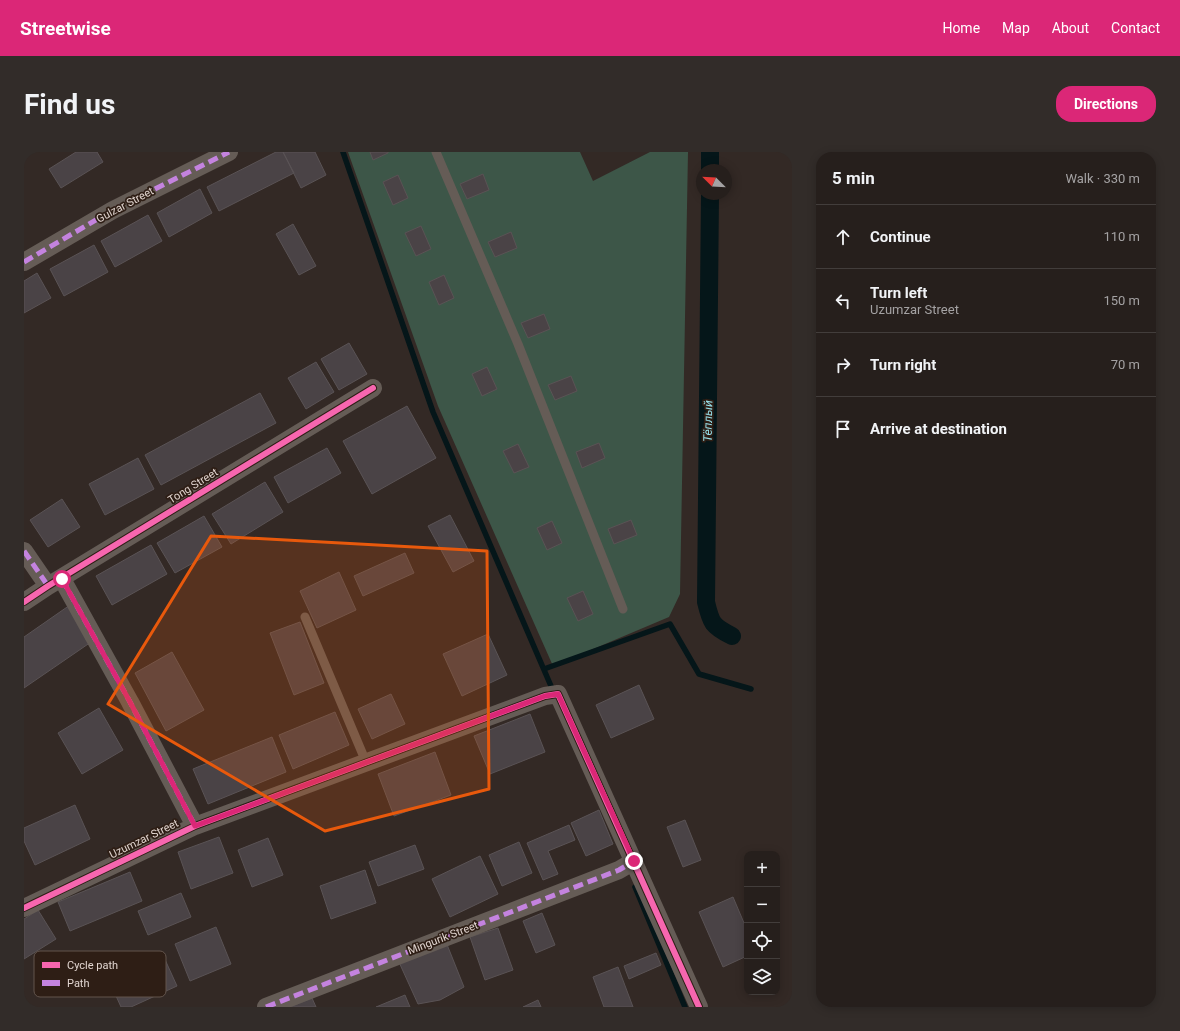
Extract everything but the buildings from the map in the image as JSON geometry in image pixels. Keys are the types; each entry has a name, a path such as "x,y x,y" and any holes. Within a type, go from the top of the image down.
{"street":[{"name":"Gulzar Street","path":"24,262 112,210 230,152"},
{"name":"Tong Street","path":"24,602 373,388"},
{"path":"24,551 55,583 130,702 195,826"},
{"name":"Uzumzar Street","path":"24,908 195,826 552,695 626,865"},
{"path":"626,865 699,1007"},
{"name":"Mingurik Street","path":"266,1007 626,865"}],"lane":[{"path":"436,152 518,344 623,609"},
{"path":"306,617 366,762"}],"highlighted area":[{"path":"211,536 487,551 489,789 325,831 108,704"}],"green space":[{"path":"348,152 580,152 593,181 650,152 688,152 680,594 669,617 553,666 438,406"}],"waterway":[{"path":"343,152 433,412 554,693"},
{"name":"Тёплый","path":"710,152 710,164"},
{"name":"Тёплый","path":"710,200 706,602 709,615 713,623 732,636"},
{"path":"544,669 670,624 699,674 751,689"},
{"path":"635,887 685,1007"}],"marked path":[{"path":"24,262 113,210 229,152"},
{"path":"24,551 48,586"},
{"path":"62,579 130,702 195,826"},
{"path":"266,1007 619,870 634,861"}],"cycle path":[{"path":"24,602 373,388"},
{"path":"24,908 195,826 545,696 558,694 699,1007"}],"route":[{"path":"62,579 130,702 195,826 545,696 558,694 634,861"}]}
